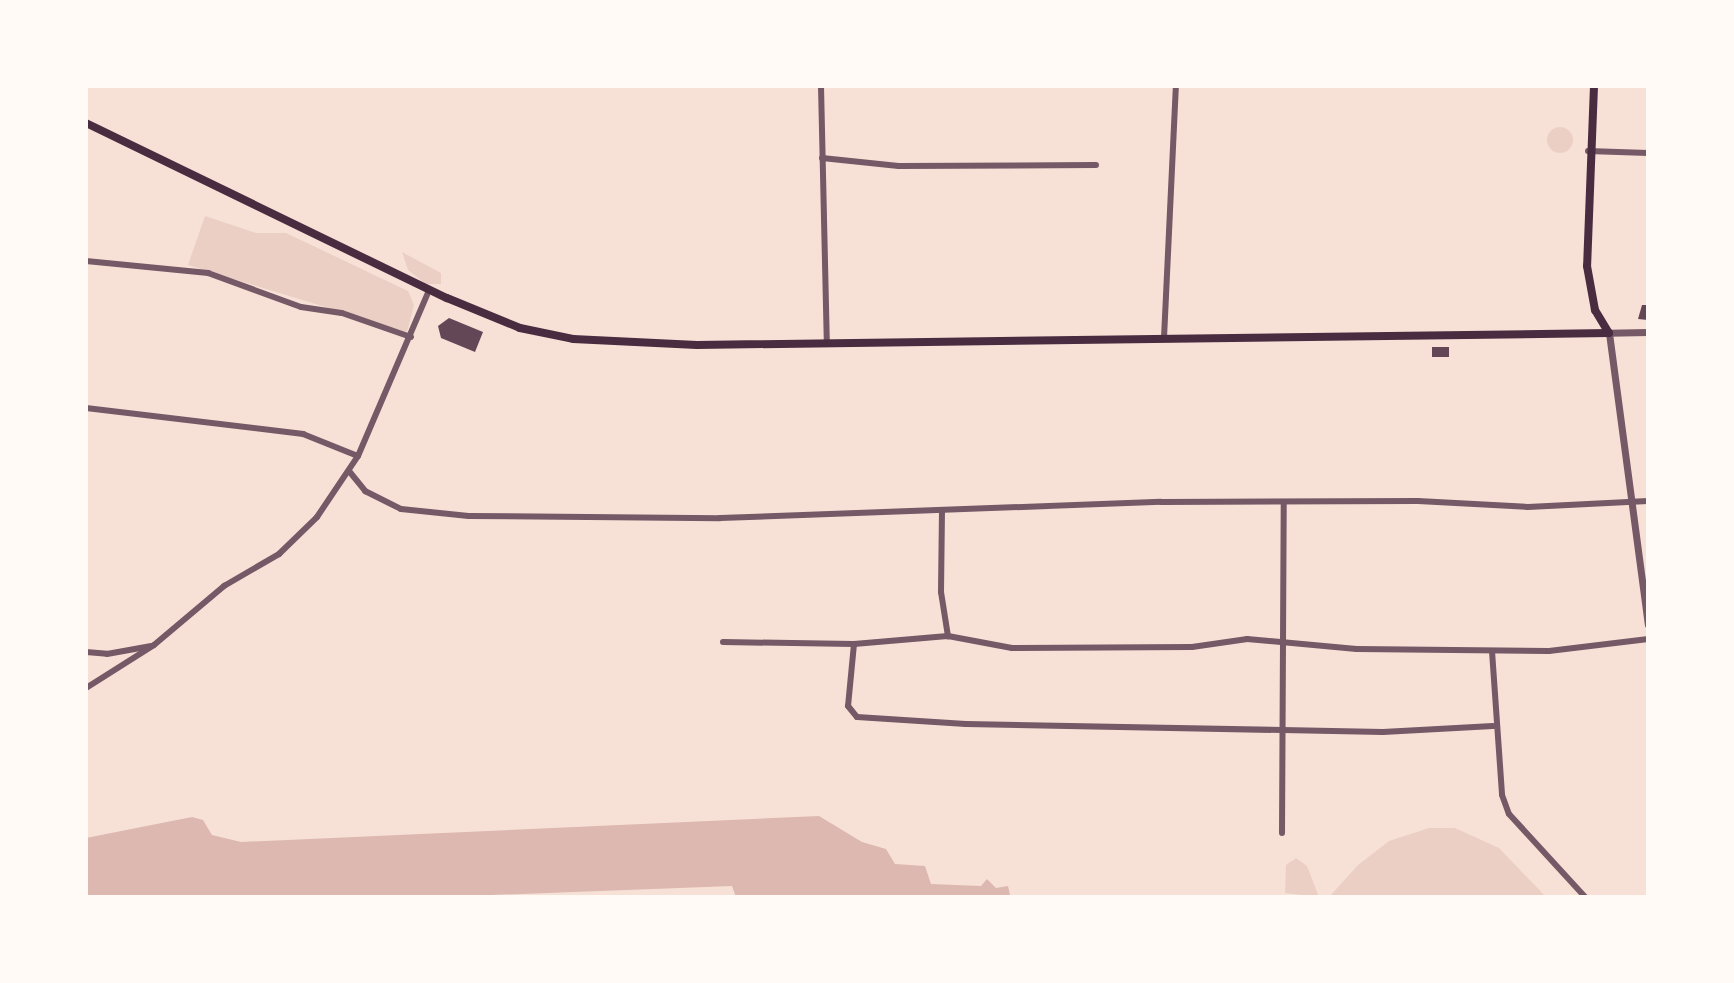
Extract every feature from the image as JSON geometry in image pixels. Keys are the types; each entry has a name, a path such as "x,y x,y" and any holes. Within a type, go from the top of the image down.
{"main road":[{"path":"1594,86 1588,151 1589,280 1595,310 1609,333"},
{"path":"86,123 429,290 520,328 573,339 697,345 1609,333"}],"street":[{"path":"821,86 827,341"},
{"path":"1164,338 1176,86"},
{"path":"1588,151 1648,153"},
{"path":"822,158 899,166 1096,165"},
{"path":"86,261 208,273 301,307 342,313 411,337"},
{"path":"86,688 154,645 224,586 279,554 317,517 358,456 429,290"},
{"path":"1648,332 1609,333 1618,371 1628,504 1648,624"},
{"path":"86,408 303,434 358,456"},
{"path":"349,471 365,491 401,509 429,514 720,518 942,510 1284,504 1628,504 1648,501"},
{"path":"1282,833 1284,504"},
{"path":"942,510 941,592 948,636"},
{"path":"723,642 854,644 948,636 1012,648 1192,647 1281,640 1357,649 1579,651 1648,639"},
{"path":"854,644 848,706 857,717 981,725 1285,727 1383,732 1493,726"},
{"path":"86,652 107,654 154,645"},
{"path":"1492,651 1493,726 1502,795 1509,814 1585,897"}],"shaded area":[{"path":"1560,127 1569,131 1573,140 1569,149 1560,153 1551,149 1547,140 1551,131"},
{"path":"205,216 256,233 286,233 408,291 414,305 407,332 188,265"},
{"path":"402,252 441,273 441,284 426,284 408,270"},
{"path":"819,816 862,842 886,849 895,864 925,866 931,884 981,886 987,879 996,888 1008,886 1010,895 1019,897 736,897 732,886 438,897 86,897 86,838 192,817 203,820 212,835 241,842"},
{"path":"1429,828 1455,828 1499,848 1546,897 1329,897 1358,865 1389,841"},
{"path":"1296,858 1307,866 1319,897 1285,893 1286,865"}],"building":[{"path":"1642,305 1648,305 1648,320 1638,319"},
{"path":"449,318 483,332 475,352 441,338 438,326"},
{"path":"1432,347 1449,347 1449,357 1432,357"}]}
